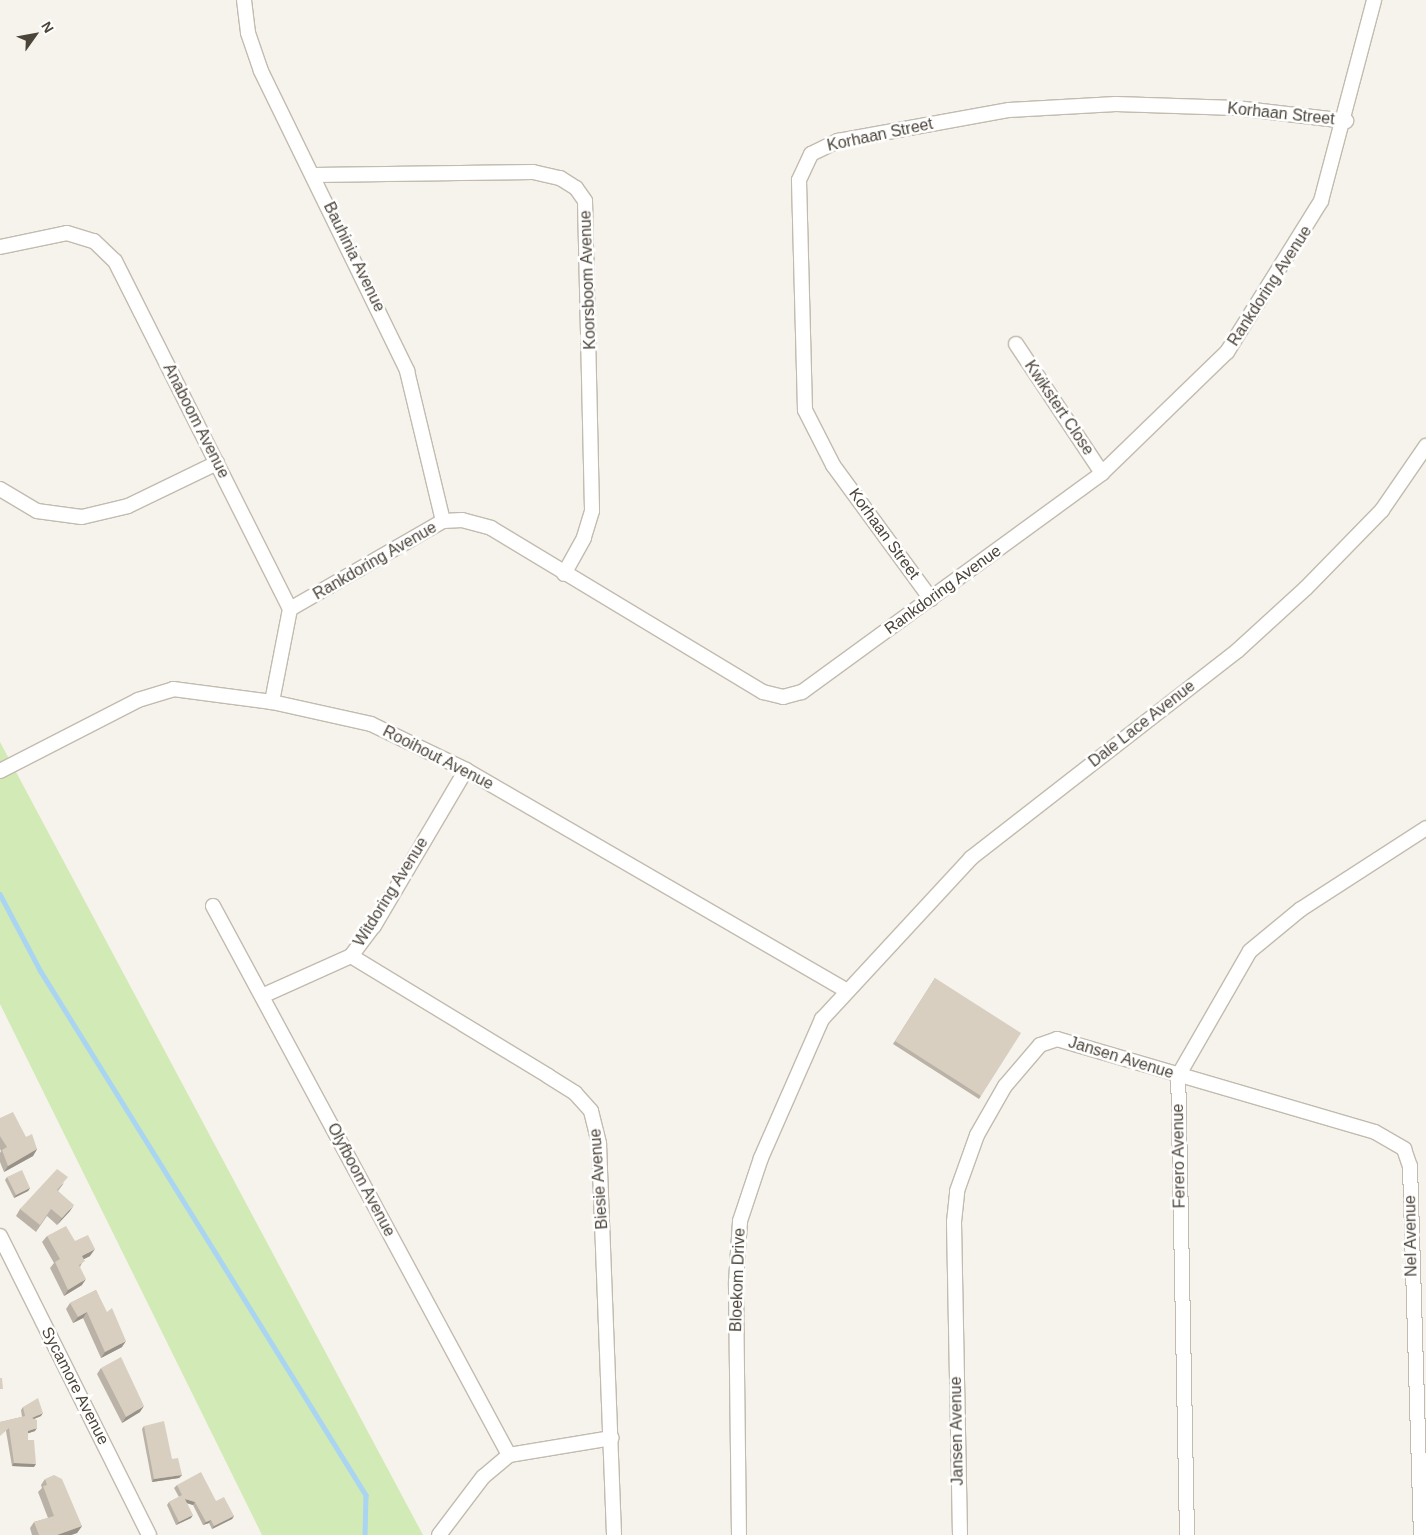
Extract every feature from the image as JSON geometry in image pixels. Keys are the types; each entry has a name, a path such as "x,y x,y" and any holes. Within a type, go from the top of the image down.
{"street":[{"name":"Bauhinia Avenue","path":"244,0 253,52 407,371 443,521"},
{"name":"Rankdoring Avenue","path":"290,610 443,521 462,520 491,528 752,687 784,697 812,686 1102,473 1228,352 1253,317 1321,202 1346,121 1374,0"},
{"name":"Korhaan Street","path":"931,599 833,465 805,410 799,180 811,154 838,141 1009,110 1116,104 1199,107 1346,121"},
{"name":"Koorsboom Avenue","path":"314,175 533,172 560,178 576,188 585,201 588,216 592,511 584,538 564,574"},
{"name":"Anaboom Avenue","path":"0,247 67,233 105,250 217,463 290,610"},
{"name":"Kwikstert Close","path":"1016,344 1102,473"},
{"name":"Dale Lace Avenue","path":"845,990 994,837 1238,650 1292,601 1382,510 1426,446"},
{"path":"0,489 37,510 82,516 128,506 217,463"},
{"path":"272,702 290,610"},
{"name":"Rooihout Avenue","path":"0,771 156,693 190,690 272,702 371,724 466,770 845,990"},
{"name":"Witdoring Avenue","path":"262,996 351,956 466,770"},
{"path":"1178,1076 1250,951 1302,909 1426,828"},
{"name":"Olyfboom Avenue","path":"213,906 508,1455"},
{"name":"Biesie Avenue","path":"351,956 575,1093 591,1111 599,1144 612,1438 614,1535"},
{"name":"Bloekom Drive","path":"739,1535 736,1282 740,1220 761,1158 804,1056 822,1019 845,990"},
{"name":"Jansen Avenue","path":"960,1535 954,1222 957,1191 977,1135 1009,1080 1047,1040 1066,1040 1178,1076 1375,1132 1404,1149"},
{"name":"Ferero Avenue","path":"1178,1076 1187,1535"},
{"name":"Nel Avenue","path":"1404,1149 1410,1166 1421,1535"},
{"name":"Sycamore Avenue","path":"0,1236 149,1535"},
{"path":"439,1535 483,1477 508,1455 612,1438"}],"green space":[{"path":"0,742 423,1535 262,1535 0,1004"}],"building":[{"path":"935,978 1021,1033 981,1096 895,1041"},
{"path":"13,1112 26,1137 32,1134 37,1149 8,1166 2,1150 7,1147 0,1136 0,1118"},
{"path":"57,1169 68,1177 57,1190 74,1205 62,1218 51,1209 40,1225 20,1209"},
{"path":"22,1170 30,1188 16,1195 7,1177"},
{"path":"66,1226 75,1241 88,1235 95,1249 82,1256 85,1261 79,1265 86,1279 68,1290 55,1262 60,1259 47,1236"},
{"path":"96,1290 107,1312 112,1308 126,1341 105,1352 87,1312 78,1317 70,1303"},
{"path":"121,1357 144,1406 126,1417 101,1368"},
{"path":"0,1378 2,1378 3,1389 0,1389"},
{"path":"38,1398 43,1413 32,1418 37,1420 37,1428 28,1431 28,1440 34,1440 36,1464 14,1463 9,1428 0,1436 0,1422 25,1416 23,1407"},
{"path":"164,1421 172,1459 178,1458 182,1475 154,1479 144,1426"},
{"path":"201,1472 216,1501 224,1497 234,1516 214,1526 211,1520 206,1522 195,1502 185,1499 193,1515 179,1522 169,1502 182,1495 177,1485"},
{"path":"54,1475 62,1479 82,1526 57,1535 39,1535 34,1522 54,1516 43,1486 47,1485 45,1479"}],"waterway":[{"path":"0,894 40,970 366,1495 365,1535"}]}
